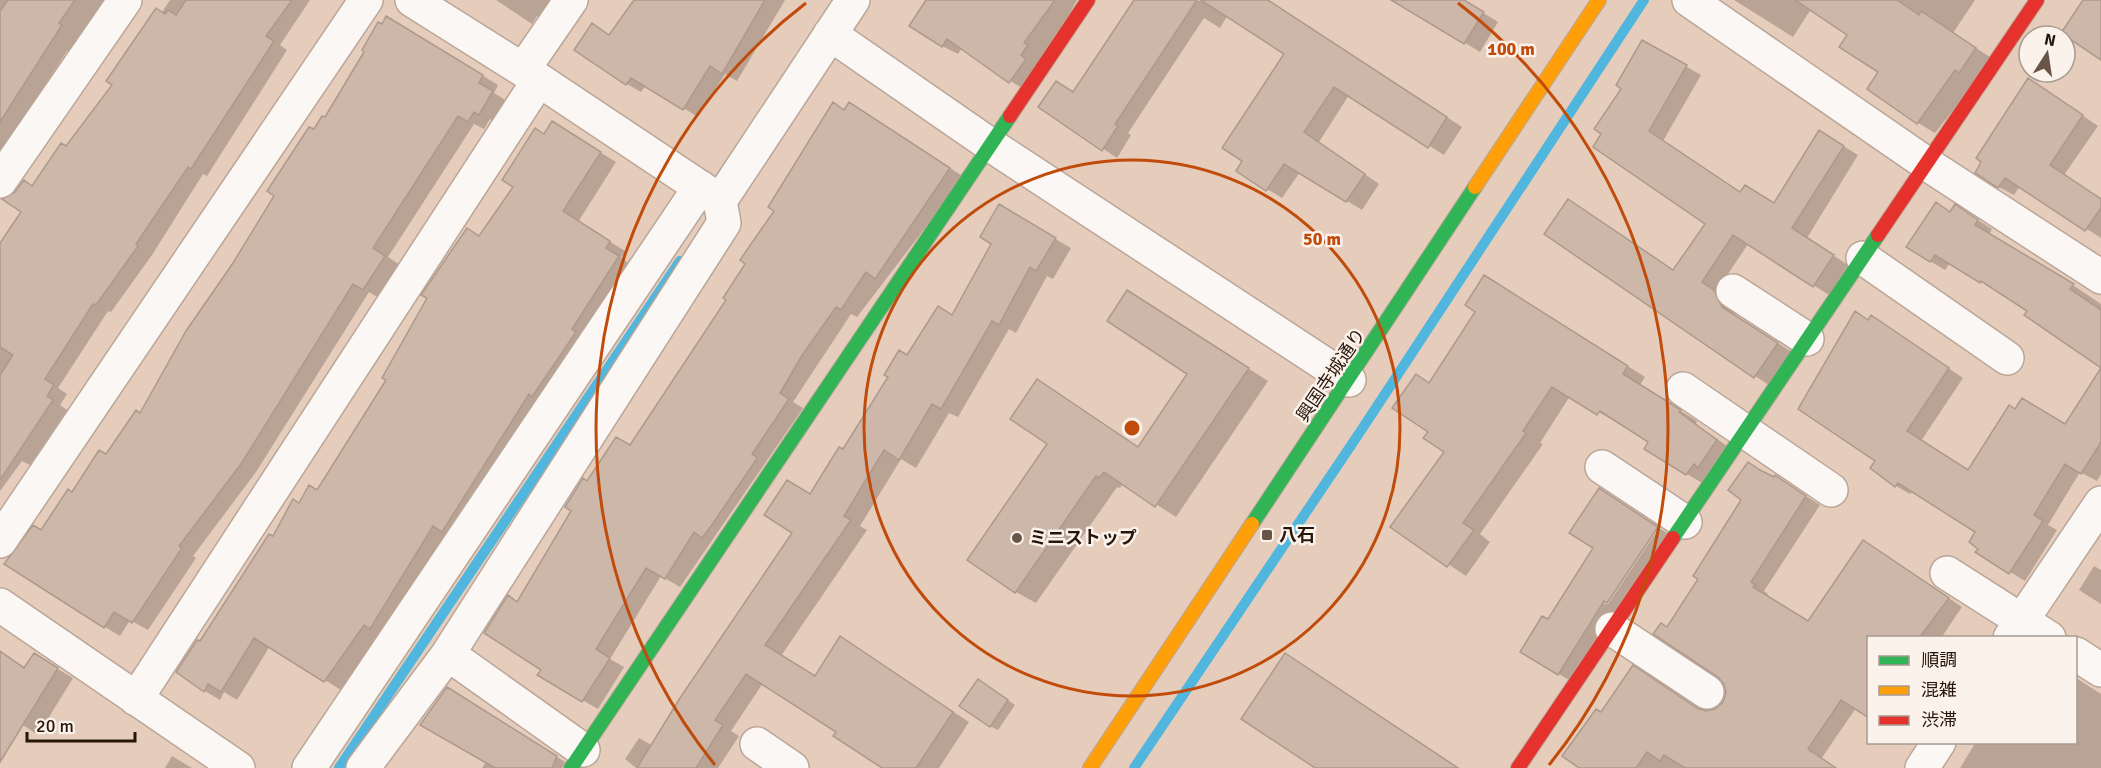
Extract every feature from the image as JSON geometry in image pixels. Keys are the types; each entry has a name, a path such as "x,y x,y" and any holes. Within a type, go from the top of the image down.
{"street":[{"path":"0,182 125,0"},
{"path":"0,541 366,0"},
{"path":"363,768 448,654 724,223 710,194 531,75 412,0"},
{"path":"136,699 531,75 571,0"},
{"path":"309,768 710,194 853,0"},
{"path":"448,654 577,759 992,146 1088,0"},
{"name":"興国寺城通り","path":"1090,768 1599,0"},
{"path":"1689,0 1927,164 2101,277"},
{"path":"1518,768 2037,0"},
{"path":"830,34 992,146 1349,380"},
{"path":"1863,258 2007,358"},
{"path":"1733,291 1807,339"},
{"path":"1683,389 1831,490"},
{"path":"1602,466 1684,522"},
{"path":"2016,629 2101,503"},
{"path":"1947,573 2016,629 2042,636"},
{"path":"0,605 238,768"},
{"path":"1612,629 1707,692"},
{"path":"2077,655 2101,670"},
{"path":"757,744 792,768"},
{"path":"1922,768 1938,744"}],"building":[{"path":"8,0 75,0 59,23 62,25 0,122 0,11"},
{"path":"186,0 292,0 266,36 274,41 191,169 188,167 136,244 138,246 96,305 93,304 45,379 54,385 47,396 53,400 0,480 0,375 13,355 0,347 0,243 21,212 2,199 15,192 24,180 32,186 61,143 66,146 112,85 106,81 156,8 165,14 168,10 176,15"},
{"path":"634,0 765,0 722,74 710,66 683,110 631,78 626,85 574,50 592,23 609,35"},
{"path":"926,0 1055,0 1024,43 1028,45 1021,55 1026,59 1009,83 947,39 942,47 909,26"},
{"path":"1134,0 1197,0 1115,124 1118,126 1102,151 1038,107 1056,81 1073,92"},
{"path":"1201,0 1268,0 1447,117 1428,148 1334,87 1304,132 1365,174 1346,202 1284,164 1266,191 1236,171 1242,161 1222,148 1284,54"},
{"path":"1391,0 1464,0 1484,12 1464,44"},
{"path":"1795,0 1897,0 1919,15 1921,11 1976,48 1959,73 1955,70 1917,124 1867,89 1878,72 1839,47 1847,35"},
{"path":"2083,0 2101,0 2101,60 2077,44 2077,24 2067,24"},
{"path":"386,16 483,75 479,83 493,91 479,115 474,112 468,122 458,116 373,248 385,256 363,290 353,284 241,464 179,546 182,548 132,623 114,612 104,628 4,564 33,525 41,530 68,489 72,492 99,450 106,454 136,410 140,413 186,331 233,263 274,196 267,191 309,127 314,129 322,116 325,117 364,52 362,50 378,22 382,24"},
{"path":"1642,40 1687,65 1649,131 1740,192 1745,185 1774,203 1819,130 1844,146 1792,228 1834,255 1813,287 1733,235 1702,282 1714,290 1722,307 1778,343 1754,378 1544,234 1568,199 1673,270 1705,224 1593,147 1601,134 1594,129 1621,89 1616,85"},
{"path":"2024,84 2037,84 2083,115 2050,165 2101,199 2101,208 2085,231 2005,178 1998,188 1975,173 1981,162 1976,158"},
{"path":"833,102 844,110 849,102 950,168 875,279 866,272 841,310 836,307 801,357 780,393 789,399 752,454 757,457 756,460 702,538 694,532 665,579 646,568 596,649 610,658 582,702 537,675 541,670 484,633 508,595 517,602 571,511 565,507 583,478 587,481 616,437 630,445 726,300 723,298 745,264 740,260 774,211 768,207"},
{"path":"552,121 601,152 563,211 610,241 606,248 619,256 572,329 576,332 532,397 529,394 442,532 433,526 370,629 364,625 324,682 254,638 221,692 208,684 204,692 176,672 197,640 200,641 269,534 273,536 293,499 299,503 309,485 317,490 386,380 382,378 427,298 421,295 467,228 479,236 513,187 502,180 535,128 544,134"},
{"path":"1936,202 1950,212 1955,204 1978,220 1975,225 2074,284 2070,289 2101,310 2101,368 2024,315 2027,311 1981,281 1980,283 1935,255 1930,262 1906,247"},
{"path":"999,204 1056,238 1036,271 1030,267 999,325 992,321 941,409 932,404 899,460 884,450 844,516 851,520 765,645 815,676 840,636 953,712 916,768 882,768 833,736 836,732 746,674 715,720 723,725 696,768 637,768 680,698 792,533 764,515 787,480 810,494 839,447 843,449 888,377 884,375 899,350 907,355 938,306 952,315 991,244 980,237"},
{"path":"1484,275 1628,366 1623,374 1681,410 1679,412 1717,440 1698,468 1694,464 1686,475 1644,449 1648,442 1600,411 1597,415 1552,387 1523,431 1526,433 1463,523 1474,530 1447,567 1390,527 1444,452 1423,438 1428,432 1392,408 1416,374 1429,383 1475,312 1465,305"},
{"path":"1127,290 1249,368 1155,507 1104,472 1099,478 1096,476 1015,593 967,560 1047,444 1010,419 1037,379 1138,447 1187,374 1107,321"},
{"path":"1855,311 1868,320 1871,315 1949,368 1907,431 1968,470 2009,405 2015,409 2022,398 2065,424 2101,368 2101,442 2081,474 2065,464 2034,515 2043,521 2009,574 1975,552 1978,549 1969,542 1975,532 1898,483 1895,487 1870,468 1875,461 1798,409"},
{"path":"1748,462 1774,477 1775,475 1806,496 1751,582 1755,585 1753,587 1808,621 1863,540 1949,598 1920,636 1867,636 1867,717 1841,700 1808,749 1836,768 1685,768 1664,755 1660,761 1647,752 1636,768 1579,768 1562,756 1596,709 1601,712 1633,665 1697,708 1706,711 1715,709 1723,702 1726,693 1724,684 1718,677 1653,634 1661,623 1667,627 1698,579 1693,576 1741,500 1728,490"},
{"path":"1599,488 1658,527 1607,603 1604,601 1558,675 1520,652 1542,616 1548,619 1593,548 1569,533"},
{"path":"0,651 24,668 34,653 58,668 0,762"},
{"path":"1285,653 1458,768 1315,768 1241,719"},
{"path":"978,679 1008,700 990,727 959,706"},
{"path":"447,687 557,756 552,768 495,768 420,725"}],"waterway":[{"path":"1134,768 1360,432 1644,0"},
{"path":"339,768 680,261"}],"traffic: fast":[{"path":"571,768 1010,116"},
{"path":"1252,524 1475,187"},
{"path":"1673,538 1878,235"}],"traffic: slow":[{"path":"1475,187 1599,0"},
{"path":"1090,768 1252,524"}],"traffic: jam":[{"path":"1010,116 1088,0"},
{"path":"1878,235 2037,0"},
{"path":"1518,768 1673,538"}],"place":[{"name":"八石","path":"1267,535"},
{"name":"ミニストップ","path":"1017,538"}]}
